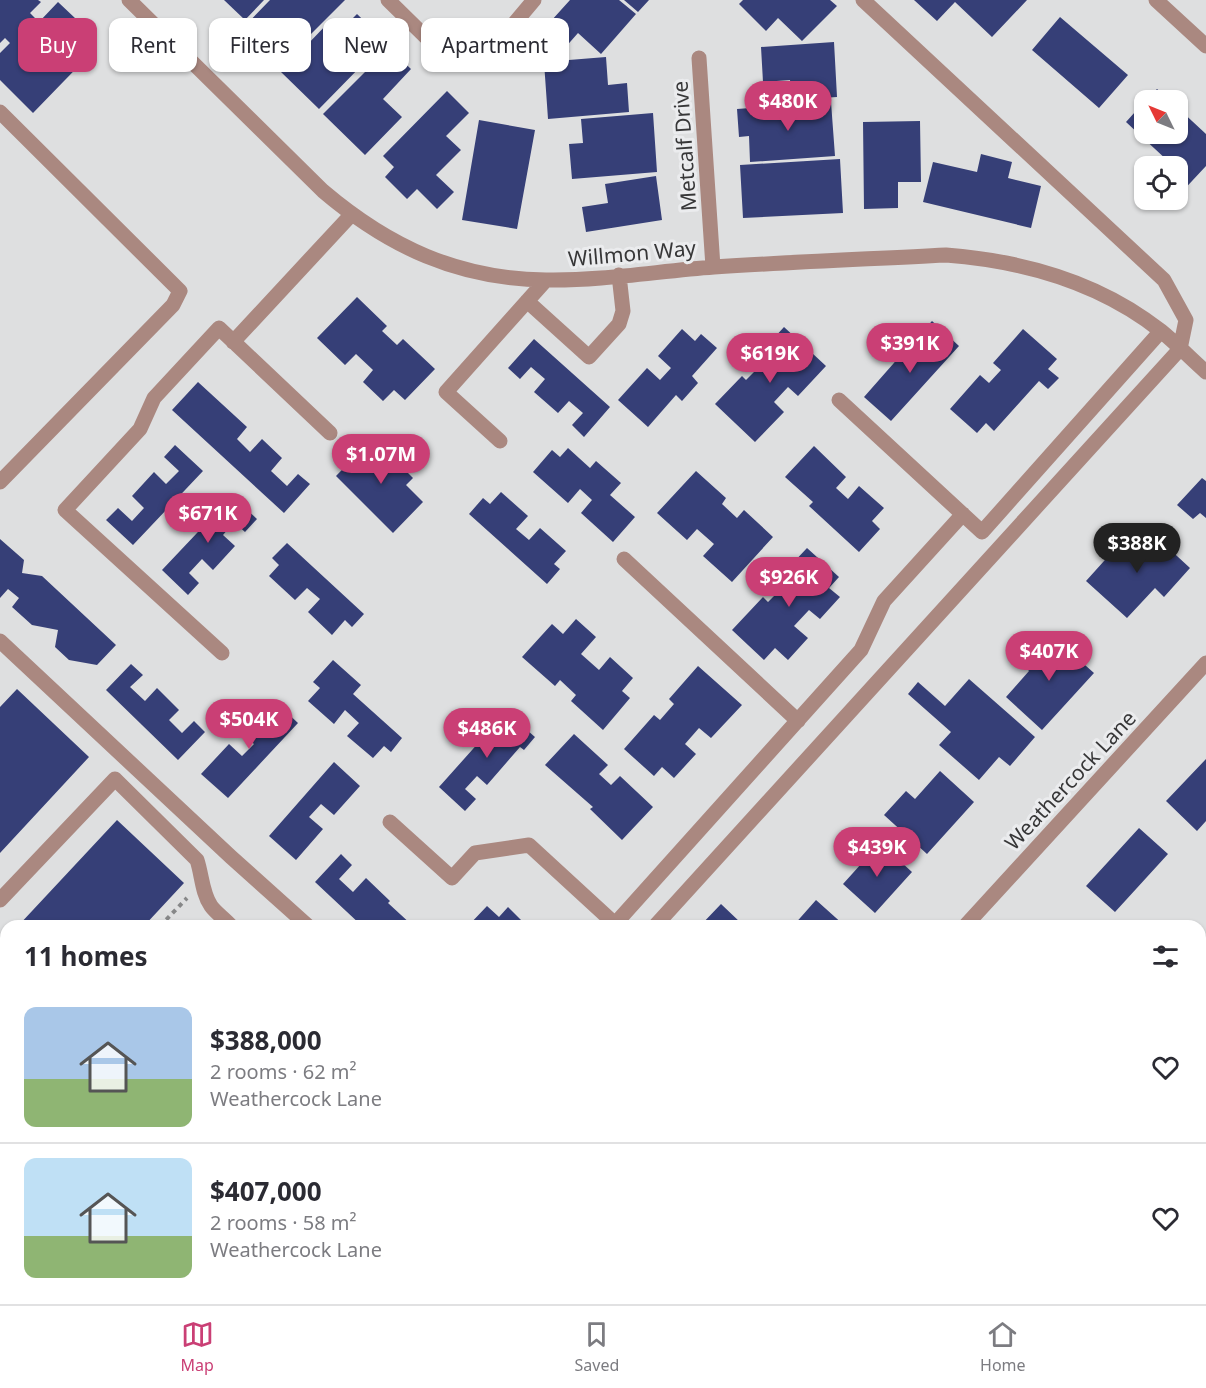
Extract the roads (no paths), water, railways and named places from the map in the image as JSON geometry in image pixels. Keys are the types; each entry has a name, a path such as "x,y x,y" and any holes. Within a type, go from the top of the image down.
{"street":[{"name":"Willmon Way","path":"129,0 323,191 378,232 408,249 440,262 506,278 546,280 713,267 946,255 985,258 1060,276 1096,291 1161,332 1206,372"},
{"path":"388,0 438,50 475,58 502,38 534,0"},
{"path":"660,920 1180,349 1186,320 1164,280 863,0"},
{"path":"1156,0 1206,46"},
{"name":"Metcalf Drive","path":"699,58 713,267"},
{"path":"0,112 180,291 173,305 0,482"},
{"path":"233,342 351,214"},
{"path":"527,301 589,357 619,324 623,311 619,275"},
{"path":"500,441 446,392 546,280"},
{"path":"222,653 65,510 140,429 154,398 219,328 330,433"},
{"path":"839,400 982,532 1161,332"},
{"path":"619,920 861,651 884,601 963,514"},
{"path":"624,559 798,721"},
{"path":"0,641 301,920"},
{"name":"Weathercock Lane","path":"970,920 1206,663"},
{"path":"0,900 115,779 197,860 205,895 211,907 225,920"},
{"path":"390,822 452,878 476,853 529,844 611,920"}]}
